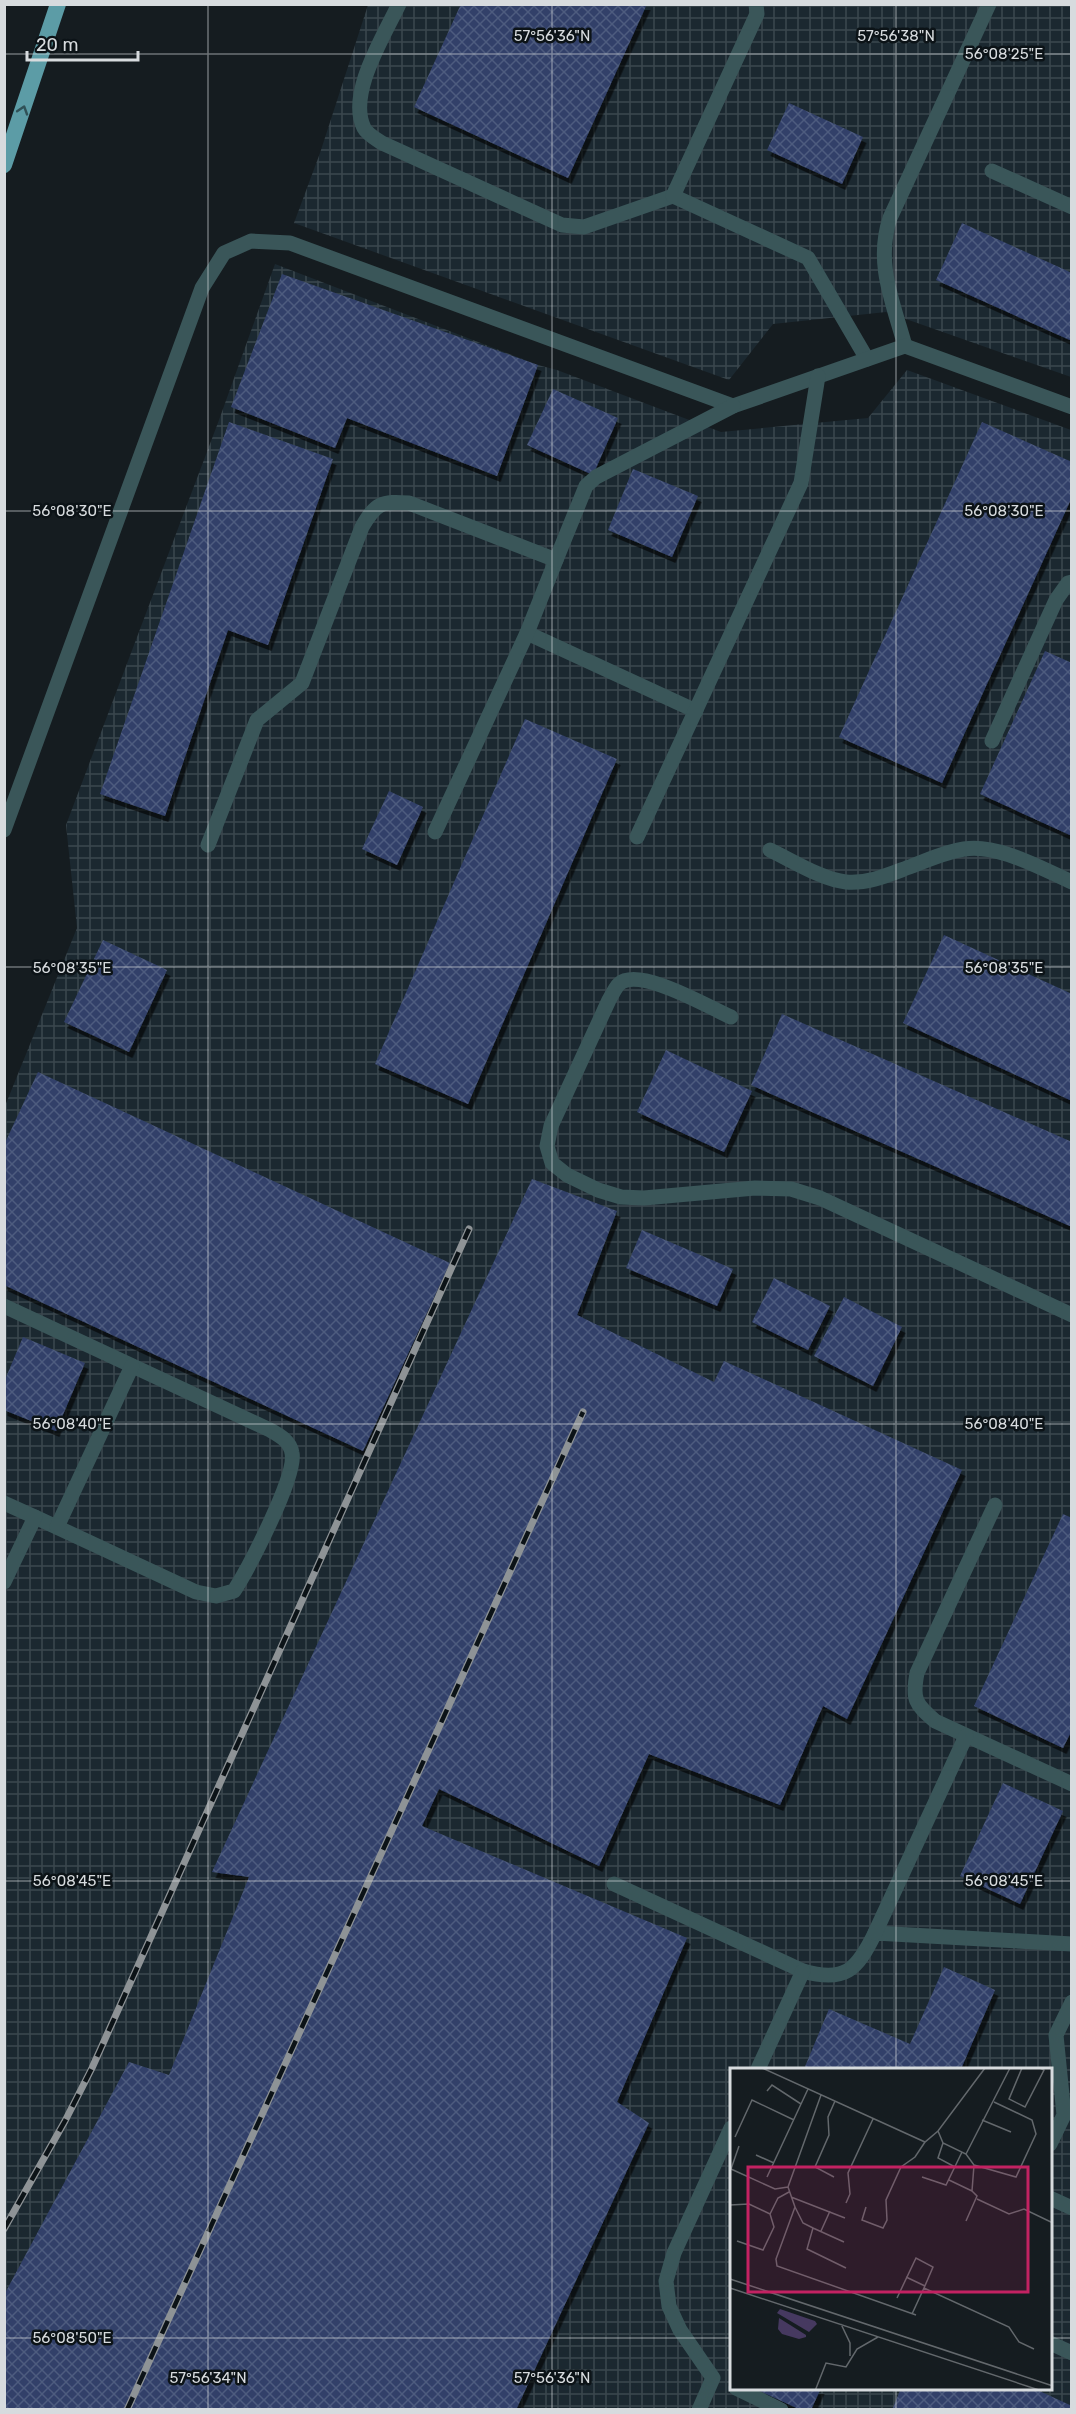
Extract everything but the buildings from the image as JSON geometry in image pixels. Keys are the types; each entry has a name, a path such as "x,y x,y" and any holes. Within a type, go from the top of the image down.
{"highway":[{"path":"4,165 58,4"}],"lane":[{"path":"399,4 363,83 359,107 364,129 382,143 562,225 594,224 673,196 808,258 867,359"},
{"path":"673,196 757,14 756,4"},
{"path":"905,346 886,275 883,257 884,236 890,218 988,4"},
{"path":"992,171 1071,207"},
{"path":"4,830 202,288 224,252 251,241 290,243 733,406"},
{"path":"435,832 527,633 586,486 610,468 733,406 905,346 1071,406"},
{"path":"637,837 801,483 818,376"},
{"path":"208,845 257,720 303,683 363,528 373,508 388,501 409,503 556,560"},
{"path":"992,741 1056,600 1071,582"},
{"path":"527,633 696,711"},
{"path":"770,850 843,882 862,882 880,878 940,855 966,849 995,851 1023,860 1071,882"},
{"path":"730,1017 655,982 633,978 619,984 609,1000 550,1126 548,1146 552,1163 567,1175 598,1190 621,1197 644,1198 755,1188 791,1189 820,1198 1071,1315"},
{"path":"4,1306 285,1438 293,1453 289,1479 250,1563 234,1590 216,1596 196,1592 4,1503"},
{"path":"57,1527 132,1366"},
{"path":"995,1505 917,1673 914,1693 920,1709 935,1721 1071,1784"},
{"path":"4,1582 35,1517"},
{"path":"614,1884 804,1971 825,1978 846,1973 864,1955 966,1736"},
{"path":"875,1933 1071,1944"},
{"path":"758,2068 804,1971"},
{"path":"1052,2140 1064,2115 1056,2035 1071,2002"},
{"path":"730,2130 674,2253 666,2281 669,2306 680,2330 713,2378 730,2386"},
{"path":"1052,2199 1071,2208"},
{"path":"1052,2344 1071,2353"},
{"path":"699,2409 713,2378"},
{"path":"740,2390 781,2409"}],"shaded area":[{"path":"368,5 1071,5 1071,377 886,312 773,324 729,380 294,223 320,153"},
{"path":"275,264 538,365 557,370 721,432 868,418 907,370 1071,430 1071,2409 5,2410 5,1106 77,928 66,825 219,420"}],"railway":[{"path":"4,2229 92,2068 469,1229"},
{"path":"127,2410 583,1412"}]}
